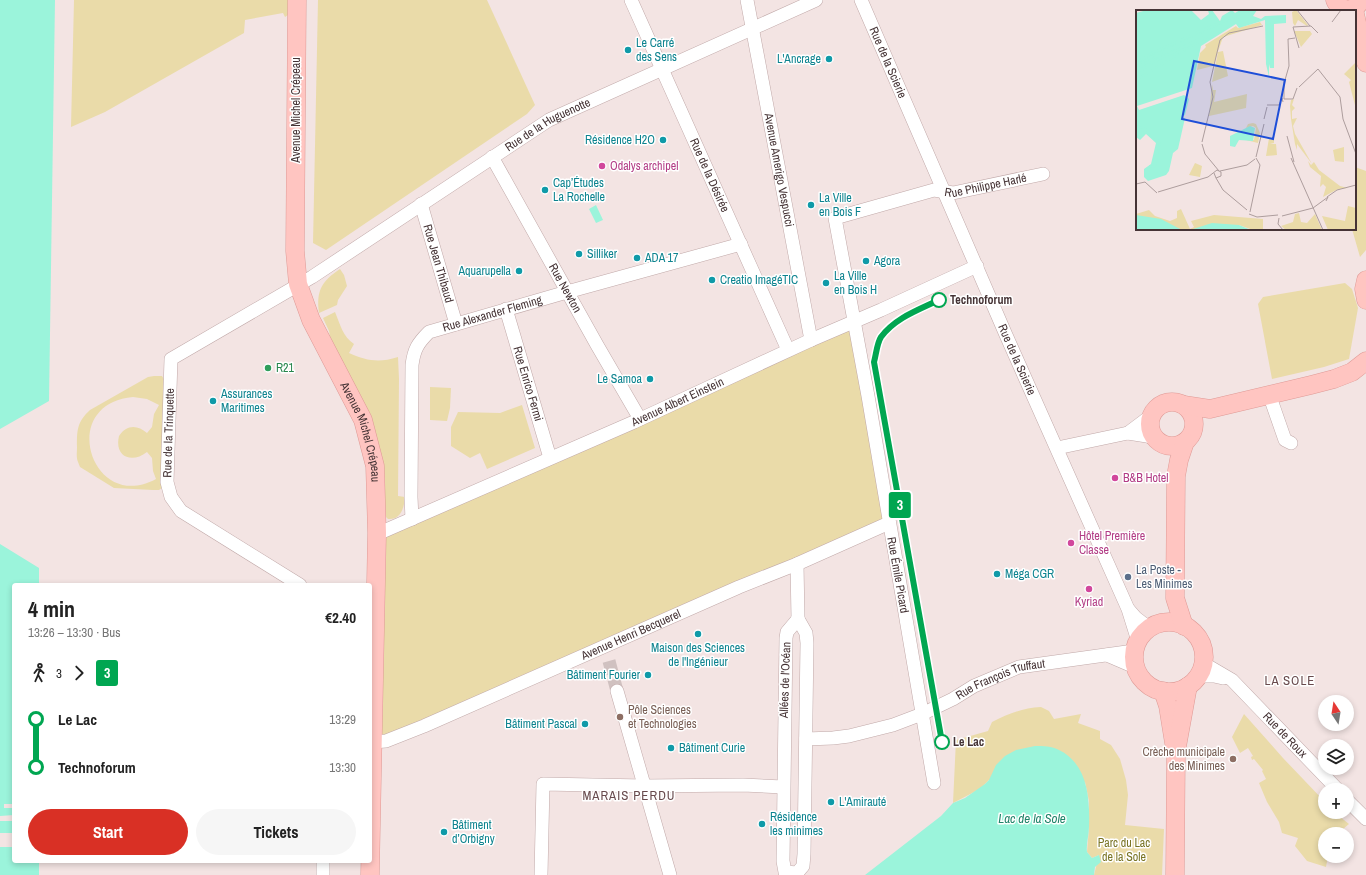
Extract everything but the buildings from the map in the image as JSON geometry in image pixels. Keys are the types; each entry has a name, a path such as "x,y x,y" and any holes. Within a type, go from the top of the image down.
{"street":[{"name":"Avenue Michel Crépeau","path":"296,0 295,251 298,284 311,320 364,420 375,466 376,533 372,742"},
{"name":"Rue de la Désirée","path":"631,0 788,350"},
{"name":"Avenue Amerigo Vespucci","path":"747,0 811,340"},
{"name":"Rue de la Huguenotte","path":"298,284 549,120 816,0"},
{"name":"Rue de la Scierie","path":"861,0 1128,609 1136,618 1144,642"},
{"path":"1335,0 1340,7 1344,9 1357,6 1366,63"},
{"name":"Rue Newton","path":"492,157 640,419"},
{"name":"Rue Philippe Harlé","path":"835,218 934,190 953,193 1043,174"},
{"name":"Rue Jean Thibaud","path":"421,204 456,324"},
{"name":"Rue Émile Picard","path":"835,218 934,782"},
{"name":"Rue Alexander Fleming","path":"412,519 412,365 414,352 419,342 429,332 506,309 741,244"},
{"name":"Avenue Albert Einstein","path":"376,533 412,519 640,419 788,350 977,266"},
{"path":"1366,280 1364,289 1366,300"},
{"name":"Rue de la Trinquette","path":"297,583 181,511 171,497 168,482 171,359 298,284"},
{"name":"Rue Enrico Fermi","path":"506,309 550,458"},
{"path":"1128,433 1152,415 1160,405 1166,402 1172,401 1184,405 1210,409 1334,379 1352,372 1361,364 1366,350"},
{"path":"1269,394 1285,440 1291,443"},
{"path":"1184,405 1190,410 1194,417 1195,424 1179,460 1176,476 1175,598 1184,626"},
{"path":"1057,448 1128,433 1147,436 1172,446 1179,445 1189,437 1206,416 1216,409 1228,405"},
{"path":"1152,415 1150,426 1151,431 1161,442 1176,476"},
{"name":"Avenue Henri Becquerel","path":"372,742 386,741 424,726 889,523"},
{"path":"797,564 798,619"},
{"path":"1175,598 1144,642 1139,676 1154,689 1172,692 1181,690 1196,675"},
{"name":"Allées de l'Océan","path":"798,619 806,633 807,643 806,739 803,862 801,869 793,874 786,872 783,861 783,787 786,638 787,632 798,619"},
{"path":"1144,642 1178,624 1184,626 1196,635 1200,641 1204,656 1196,675 1176,752"},
{"name":"Rue François Truffaut","path":"806,739 833,738 854,735 892,725 922,714 974,686 1019,667 1052,661 1108,655 1144,642"},
{"name":"Rue de Roux","path":"1196,675 1214,676 1232,680 1331,783"},
{"path":"617,691 670,875"},
{"path":"1163,691 1168,706 1176,752 1175,875"},
{"path":"541,875 543,784 783,787"},
{"path":"1354,807 1366,819"},
{"path":"323,863 323,875"},
{"name":"Avenue Michel Crépeau","path":"370,863 370,875"}],"green space":[{"path":"74,0 297,0 296,10 285,17 283,13 245,20 244,33 105,112 71,127"},
{"path":"318,0 487,0 535,105 527,114 326,250 313,243"},
{"path":"1356,167 1366,171 1366,250 1360,257 1352,230 1356,230"},
{"path":"340,269 344,275 347,286 338,300 337,305 319,313 318,298 322,287 334,273"},
{"path":"1345,283 1352,289 1358,308 1349,359 1324,367 1272,379 1258,304 1263,297"},
{"path":"335,312 344,334 354,344 349,353 373,360 385,360 398,357 398,496 405,497 401,512 396,518 388,519 385,516 332,347 329,331 323,318"},
{"path":"854,321 889,523 386,741 372,730 377,533"},
{"path":"162,376 165,381 163,487 159,490 114,488 80,467 77,460 77,436 80,422 90,410 148,377","holes":["133,397 147,399 159,405 154,414 152,427 147,433 136,427 128,428 119,436 118,443 119,449 122,453 130,458 136,458 147,452 152,458 153,471 156,479 133,486 115,482 100,470 92,454 90,435 95,418 109,404"]},
{"path":"430,387 451,388 450,408 447,421 430,420"},
{"path":"522,405 535,448 487,469 480,453 470,458 451,446 451,427 458,412 500,413"},
{"name":"Parc du Lac de la Sole","path":"1041,707 1049,711 1054,719 1081,714 1078,723 1100,731 1100,739 1111,745 1120,759 1126,780 1128,795 1125,825 1164,829 1162,875 1094,875 1099,855 1092,858 1087,852 1089,801 1085,782 989,780 980,789 953,803 956,740 988,731 992,722 1010,714 1021,710"},
{"path":"1244,714 1318,795 1318,819 1343,819 1349,824 1345,827 1318,827 1318,863 1327,863 1326,867 1307,861 1295,846 1298,838 1282,833 1279,822 1267,802 1259,783 1266,779 1262,771 1263,770 1254,759 1252,760 1251,757 1253,756 1248,748 1240,753 1232,737"}],"water":[{"path":"0,0 55,0 49,401 0,429"},
{"path":"596,205 603,220 596,223 589,209"},
{"path":"0,544 39,568 39,583 12,583 12,804 4,804 4,808 12,808 12,815 0,816"},
{"name":"Lac de la Sole","path":"1035,746 1050,747 1059,750 1069,756 1082,773 1088,794 1089,805 1087,852 1092,858 1099,855 1101,862 1095,867 1094,875 865,875 941,816 953,803 965,798 985,784 989,780 996,765 1005,756 1016,750"},
{"path":"0,821 12,821 12,833 0,833"},
{"path":"0,847 12,847 12,863 39,863 39,875 0,875"}],"tunnel":[{"path":"609,661 617,691"}],"bus line":[{"name":"3","path":"939,300 903,317 880,338 874,362 937,707 942,742"}],"place":[{"name":"Le Carré des Sens","path":"628,50"},
{"name":"L'Ancrage","path":"829,59"},
{"name":"Résidence H2O","path":"663,140"},
{"name":"Odalys archipel","path":"602,166"},
{"name":"Cap’Études La Rochelle","path":"545,190"},
{"name":"La Ville en Bois F","path":"811,205"},
{"name":"Silliker","path":"579,254"},
{"name":"ADA 17","path":"637,258"},
{"name":"Agora","path":"866,261"},
{"name":"Aquarupella","path":"519,271"},
{"name":"Creatio ImagéTIC","path":"712,280"},
{"name":"La Ville en Bois H","path":"826,283"},
{"name":"Technoforum","path":"939,300"},
{"name":"R21","path":"268,368"},
{"name":"Le Samoa","path":"650,379"},
{"name":"Assurances Maritimes","path":"213,401"},
{"name":"B&B Hotel","path":"1115,478"},
{"name":"Hôtel Première Classe","path":"1071,543"},
{"name":"Méga CGR","path":"997,574"},
{"name":"La Poste - Les Minimes","path":"1128,577"},
{"name":"Kyriad","path":"1089,589"},
{"name":"Maison des Sciences de l'Ingénieur","path":"698,634"},
{"name":"Bâtiment Fourier","path":"648,675"},
{"name":"Pôle Sciences et Technologies","path":"620,717"},
{"name":"Bâtiment Pascal","path":"585,724"},
{"name":"Le Lac","path":"942,742"},
{"name":"Bâtiment Curie","path":"671,748"},
{"name":"Crèche municipale des Minimes","path":"1233,759"},
{"name":"L'Amirauté","path":"831,802"},
{"name":"Résidence les minimes","path":"762,824"},
{"name":"Bâtiment d’Orbigny","path":"444,832"}],"district":[{"name":"LA SOLE","path":"1290,680"},
{"name":"MARAIS PERDU","path":"629,795"}]}
